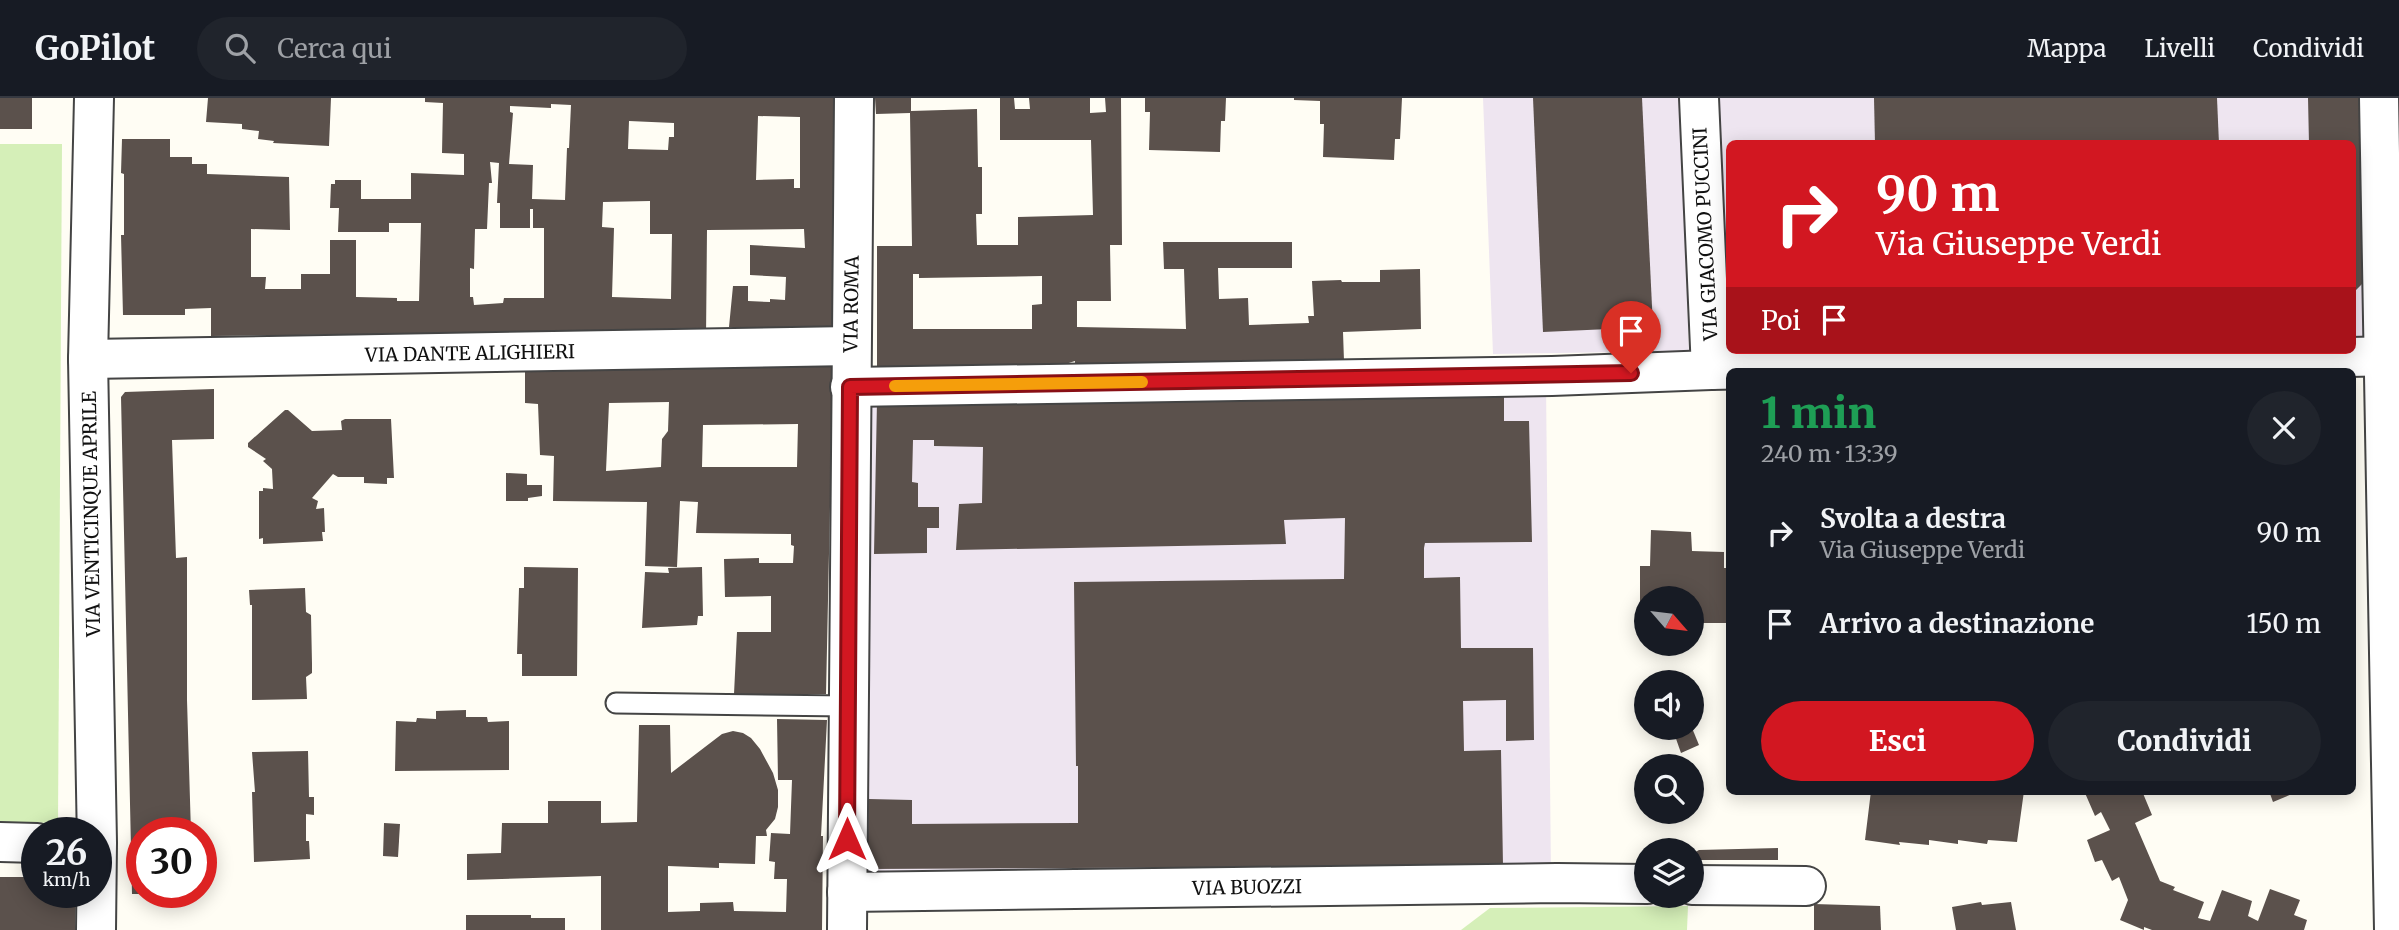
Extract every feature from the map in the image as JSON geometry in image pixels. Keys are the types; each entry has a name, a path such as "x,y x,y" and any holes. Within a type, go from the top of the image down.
{"street":[{"name":"VIA VENTICINQUE APRILE","path":"94,98 88,359 96,817"},
{"name":"VIA ROMA","path":"847,930 854,98"},
{"name":"VIA GIACOMO PUCCINI","path":"1699,98 1711,370"},
{"path":"2379,98 2391,357 2394,930"},
{"name":"VIA DANTE ALIGHIERI","path":"88,359 851,346"},
{"path":"1816,368 2391,357"},
{"path":"850,387 1538,376 1726,370"},
{"path":"0,842 21,843"},
{"name":"VIA BUOZZI","path":"847,892 1634,884"},
{"path":"1704,885 1806,886"},
{"name":"VIA VENTICINQUE APRILE","path":"96,908 96,930"}],"lane":[{"path":"616,703 848,706"}],"shaded area":[{"path":"1483,98 1680,98 1689,351 1493,354"},
{"path":"1713,98 2371,98 2377,350 2356,350 2356,140 1726,140 1726,354 2005,354 1726,357"},
{"path":"1546,384 1551,876 857,885 859,394"}],"green space":[{"path":"0,144 62,144 58,817 21,817 21,822 0,822"},
{"path":"1490,908 1688,908 1687,930 1461,930"}],"building":[{"path":"0,98 32,98 32,129 0,129"},
{"path":"208,98 331,98 329,146 273,143 274,141 258,139 259,131 242,129 242,124 206,122"},
{"path":"425,98 839,98 835,336 739,334 739,327 729,327 733,286 748,286 748,301 785,300 786,277 750,275 750,245 805,248 804,229 707,230 706,338 473,333 211,336 211,308 185,309 185,315 123,315 122,139 170,139 170,157 192,157 192,164 207,164 207,174 289,177 290,230 251,229 251,277 266,277 265,289 301,289 301,274 330,274 330,240 356,240 356,297 419,301 421,223 389,223 389,232 338,232 339,208 330,208 331,184 335,184 335,180 361,180 361,199 411,199 411,173 464,175 464,154 442,153 443,103 425,102","holes":["551,104 571,105 565,200 532,199 533,165 509,164 513,113 510,112 510,106 551,108","758,116 800,117 800,188 794,188 794,179 756,180","629,121 674,123 674,137 669,137 668,150 628,149","490,162 499,163 497,203 500,203 500,228 530,228 530,209 533,209 533,228 544,228 544,298 504,298 503,303 474,305 473,297 470,297 470,268 474,269 475,229 487,229 489,183 492,183","650,201 650,234 672,234 671,299 612,297 614,228 602,227 603,202"]},
{"path":"875,98 911,98 911,111 977,109 978,167 982,167 982,214 976,214 977,245 1018,245 1018,217 1093,215 1091,140 1000,140 1000,98 1014,98 1015,109 1030,109 1029,98 1090,98 1090,113 1106,112 1105,98 1121,98 1122,245 1110,245 1111,301 1077,301 1077,327 1186,329 1184,269 1164,269 1163,242 1292,242 1292,268 1218,268 1219,299 1248,298 1249,325 1309,323 1308,316 1314,316 1312,281 1380,282 1380,270 1420,269 1421,329 1343,332 1344,361 1075,365 1075,361 1059,366 877,370 877,246 912,246 910,113 876,114","holes":["913,274 919,274 919,278 1042,276 1042,304 1032,305 1032,329 913,329"]},
{"path":"1145,98 1226,98 1225,121 1221,121 1220,152 1149,150 1150,112 1145,112"},
{"path":"1294,98 1402,98 1400,139 1395,139 1394,160 1323,157 1324,124 1320,124 1320,101"},
{"path":"1533,98 1642,98 1653,327 1543,332"},
{"path":"1874,98 2217,98 2219,140 1875,140"},
{"path":"2308,98 2360,98 2362,284 2356,290 2356,140 2309,140"},
{"path":"833,366 826,694 734,694 737,632 771,632 771,596 725,597 724,559 759,558 759,563 793,563 794,546 791,545 791,534 696,533 698,502 680,501 677,567 645,566 647,502 553,501 554,456 540,455 538,404 525,403 525,367","holes":["669,402 668,431 662,439 661,467 606,471 609,403","798,424 797,467 702,467 703,425"]},
{"path":"214,389 214,439 172,440 176,558 187,557 191,817 130,817 121,397 125,392"},
{"path":"1504,392 1504,421 1529,421 1532,542 1425,543 1424,548 1424,578 1460,577 1461,648 1533,648 1534,740 1506,741 1506,700 1463,701 1464,751 1501,750 1503,866 867,869 869,799 912,800 912,824 1078,823 1074,582 1344,579 1345,518 1284,520 1286,544 956,550 959,504 982,503 983,447 934,446 934,440 913,440 912,482 918,483 918,507 939,507 939,528 927,528 927,553 874,554 877,401"},
{"path":"285,410 312,431 342,430 341,421 345,419 391,419 394,478 387,478 387,484 364,483 364,477 338,477 333,474 312,498 318,501 316,509 324,508 323,541 263,544 263,538 259,539 259,491 263,491 263,488 273,489 272,469 263,461 266,459 248,447 248,443"},
{"path":"506,473 527,474 527,485 542,485 542,496 528,498 528,501 506,501"},
{"path":"1651,530 1691,532 1692,551 1724,552 1726,623 1704,623 1704,586 1640,586 1640,566 1650,566"},
{"path":"524,567 578,568 577,676 522,676 522,654 517,654 519,588 524,588"},
{"path":"702,567 703,616 698,616 697,625 642,628 645,572 669,573 668,568"},
{"path":"305,588 306,612 311,615 312,664 312,673 306,677 307,699 252,700 252,605 249,590"},
{"path":"466,710 466,717 487,717 488,722 509,721 509,770 395,771 396,721 436,719 436,711"},
{"path":"777,719 827,720 821,836 822,930 601,930 601,876 467,880 467,854 501,853 502,823 548,823 548,801 601,801 601,823 637,822 639,725 670,725 671,773 722,734 733,731 751,738 773,773 778,790 775,819 766,830 767,836 756,836 755,864 719,863 719,868 668,866 668,912 700,911 700,903 733,902 734,911 786,912 787,879 774,879 775,862 769,861 771,833 790,834 792,780 778,780"},
{"path":"1676,740 1697,740 1699,745 1681,753"},
{"path":"308,751 309,797 314,797 314,815 306,814 306,841 309,841 310,859 254,862 252,792 255,792 252,752"},
{"path":"1871,795 2023,795 2017,842 1988,840 1987,844 1958,840 1958,844 1929,840 1929,845 1899,842 1900,845 1865,840"},
{"path":"2086,795 2144,795 2152,815 2135,823 2160,881 2175,887 2173,890 2204,902 2198,918 2210,921 2222,890 2252,901 2248,916 2258,921 2270,889 2300,900 2294,915 2307,920 2304,930 2152,930 2144,927 2144,930 2120,920 2128,900 2119,877 2112,881 2102,860 2095,862 2087,840 2110,830 2101,812 2095,816"},
{"path":"2270,795 2290,795 2273,802"},
{"path":"384,823 400,824 398,857 383,856"},
{"path":"1778,848 1778,860 1704,860 1704,850"},
{"path":"0,877 21,877 21,908 76,908 75,930 0,930"},
{"path":"1981,902 1982,905 2011,902 2016,930 1956,930 1952,907"},
{"path":"1814,904 1880,906 1881,930 1814,930"},
{"path":"466,915 565,918 565,930 466,930"}],"slow traffic":[{"path":"895,386 1142,382"}],"route":[{"path":"847,839 850,387 1631,373"}]}
